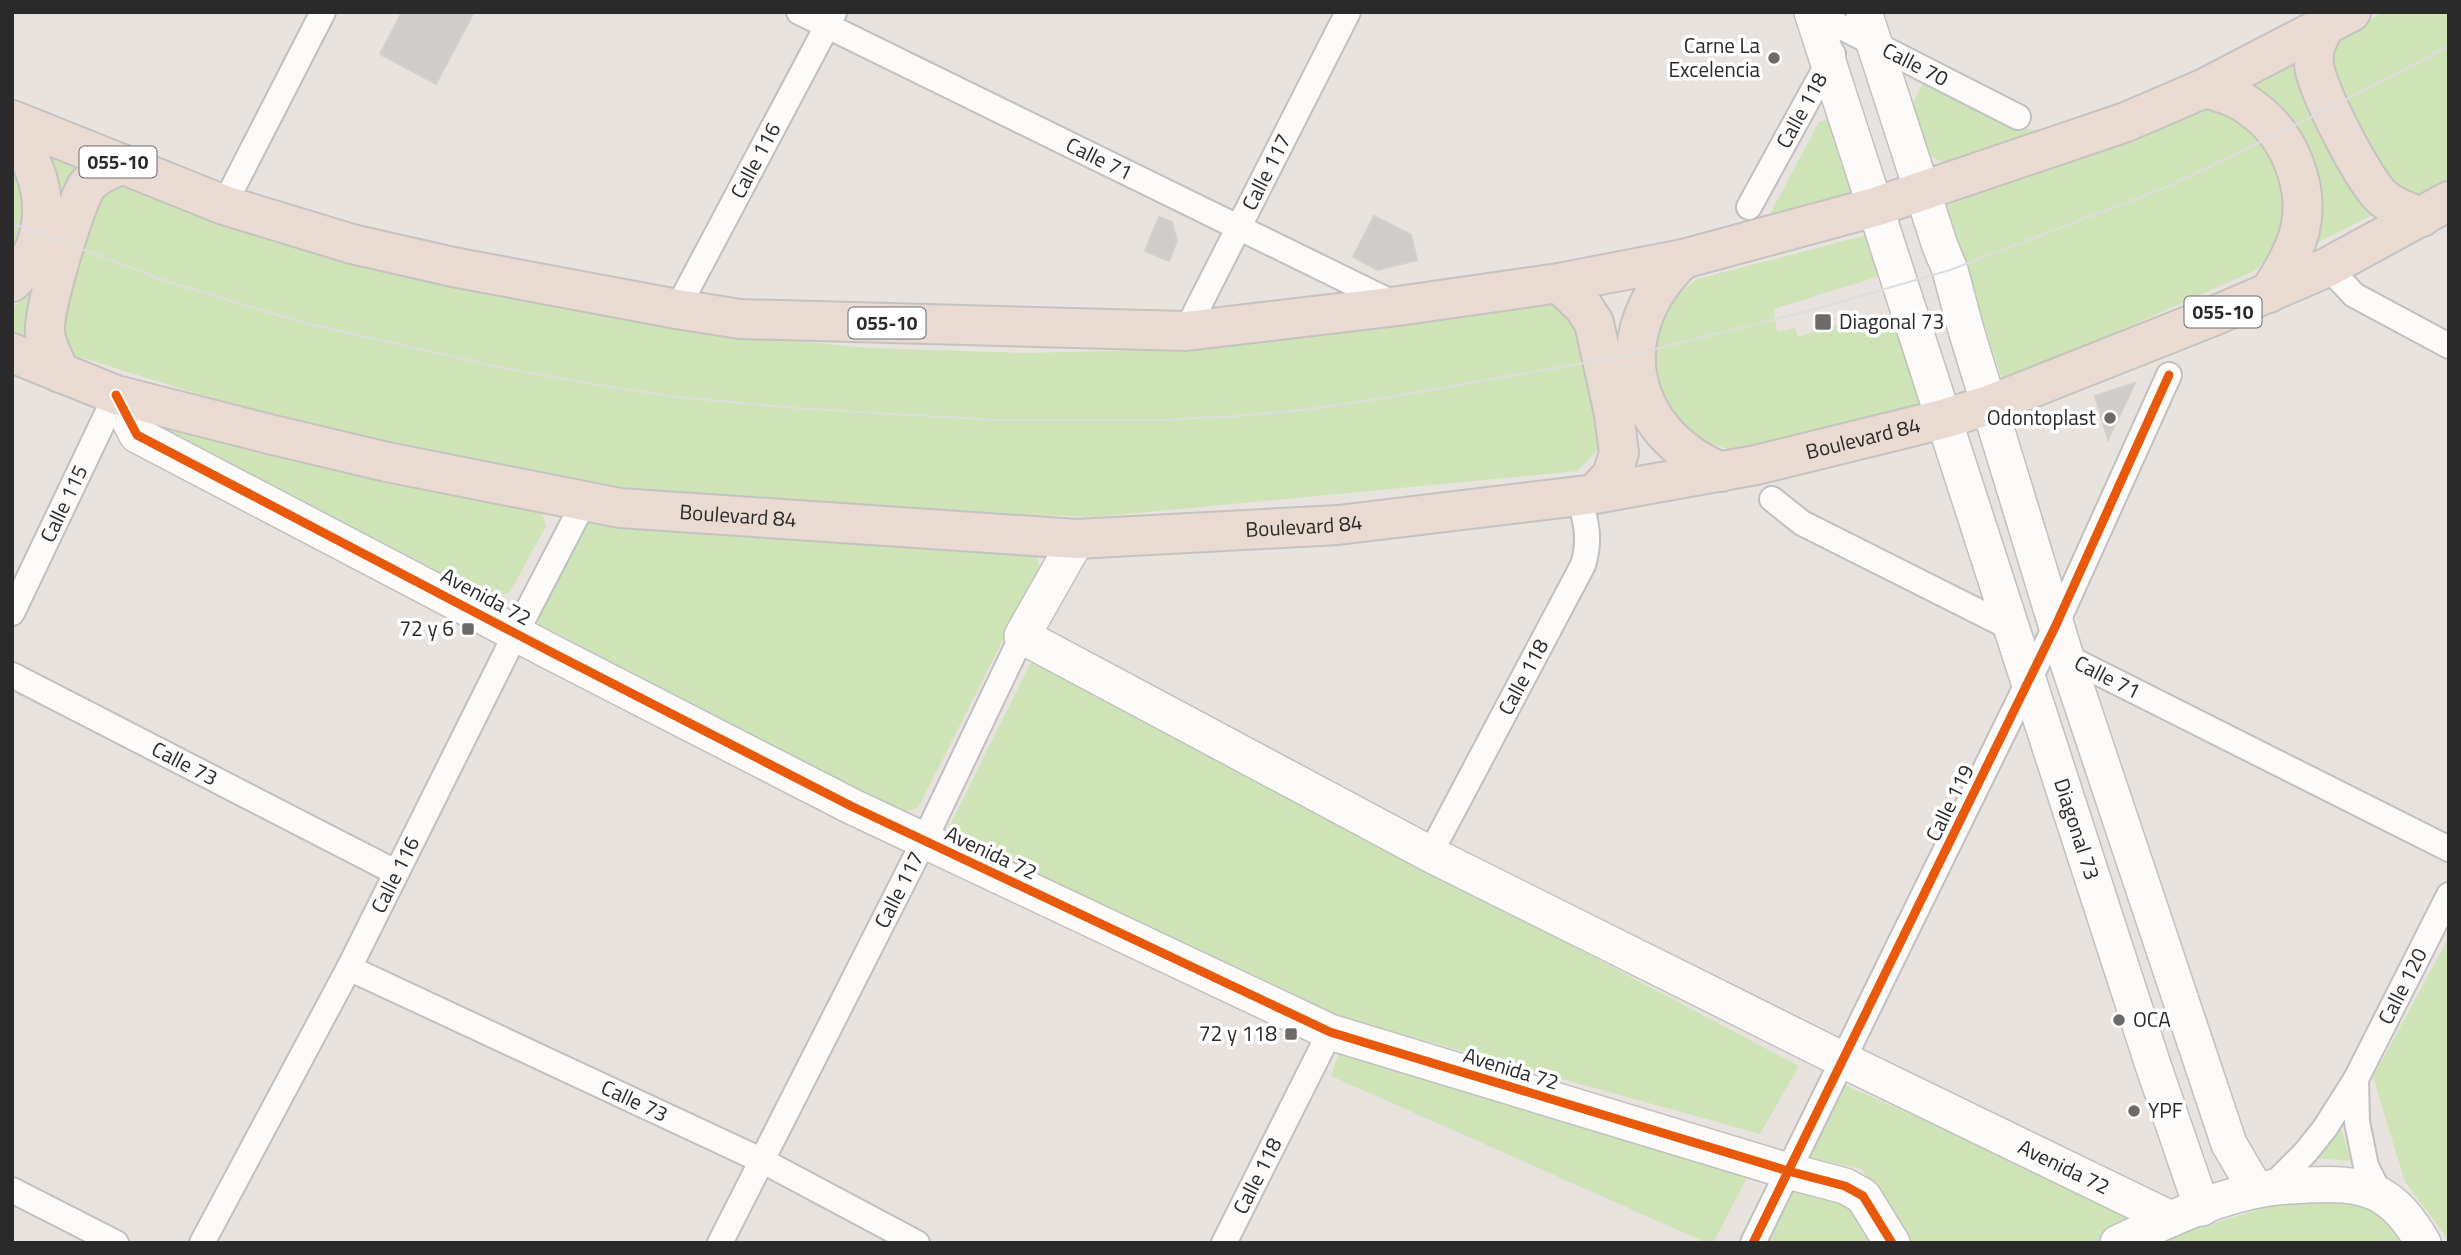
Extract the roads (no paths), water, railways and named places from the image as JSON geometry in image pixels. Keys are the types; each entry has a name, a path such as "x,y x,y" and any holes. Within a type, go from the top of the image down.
{"highway":[{"name":"055-10","path":"12,120 224,205 352,244 453,267 677,309 740,319 1186,331 1398,306 1559,283 1683,259 1875,207 2104,130 2205,88 2337,20"},
{"path":"2337,20 2314,46 2314,66 2319,83 2348,142 2381,197 2401,209 2435,209"},
{"path":"2205,88 2232,96 2255,110 2278,133 2295,166 2302,202 2301,227 2294,250 2269,293"},
{"path":"12,133 27,151 42,192 40,235 24,270 12,282"},
{"path":"60,373 45,333 45,324 65,244 87,186 98,175 122,164"},
{"name":"Boulevard 84","path":"116,395 387,462 584,502 664,512 1077,539 1338,525 1587,495 1721,472 1943,419 1989,405 2269,293 2328,267 2435,209"},
{"path":"1683,259 1666,275 1643,314 1636,354 1638,381 1647,407 1668,438 1697,462 1721,472"},
{"path":"1559,283 1583,306 1594,323 1614,414 1619,453 1612,475 1587,495"},
{"name":"055-10","path":"12,353 116,395"}],"street":[{"path":"224,205 323,12"},
{"name":"Calle 71","path":"799,12 831,20 1238,229 1398,306"},
{"name":"Calle 117","path":"1186,331 1348,12"},
{"name":"Calle 70","path":"1812,12 1860,24 2018,117"},
{"name":"Diagonal 73","path":"1812,12 2029,681 2186,1213"},
{"name":"Calle 116","path":"677,309 831,20"},
{"path":"1860,24 1950,270 2056,643 2230,1144 2263,1189"},
{"name":"Calle 118","path":"1749,207 1828,64 1860,24"},
{"path":"2328,267 2354,295 2449,346"},
{"name":"Calle 119","path":"1753,1243 2029,681 2056,643 2169,375"},
{"name":"Calle 115","path":"12,613 116,395"},
{"name":"Avenida 72","path":"116,395 137,435 516,633 924,841 1330,1032 1845,1186 1863,1196 1892,1243"},
{"name":"Calle 118","path":"1430,854 1583,565 1588,547 1587,495"},
{"name":"Calle 71","path":"1772,499 1802,523 2012,628 2056,643 2449,849"},
{"name":"Calle 116","path":"202,1243 349,968 395,872 584,502"},
{"name":"Calle 117","path":"720,1243 924,841 1022,636 1077,539"},
{"name":"Avenida 72","path":"1022,636 1430,854 1843,1060 2186,1213"},
{"name":"Calle 73","path":"12,675 395,872"},
{"name":"Calle 120","path":"2263,1189 2305,1153 2325,1128 2356,1079 2449,895"},
{"name":"Calle 73","path":"349,968 763,1161 917,1243"},
{"name":"Calle 118","path":"1224,1243 1330,1032"},
{"name":"Calle 120","path":"2356,1079 2357,1122 2366,1167 2381,1196"},
{"path":"2118,1243 2186,1213 2263,1189 2336,1183 2356,1186 2381,1196 2412,1224 2423,1243"},
{"path":"12,1190 116,1243"}],"tram line":[{"path":"12,223 166,281 301,322 498,367 604,386 678,397 795,408 995,420 1161,420 1237,416 1311,409 1390,397 1635,354 1816,309 1950,270 2167,187 2330,108 2449,46"}],"place":[{"name":"Carne La Excelencia","path":"1774,58"},
{"name":"Diagonal 73","path":"1823,322"},
{"name":"Odontoplast","path":"2110,418"},
{"name":"72 y 6","path":"468,629"},
{"name":"OCA","path":"2119,1020"},
{"name":"72 y 118","path":"1291,1034"},
{"name":"YPF","path":"2134,1111"}]}
